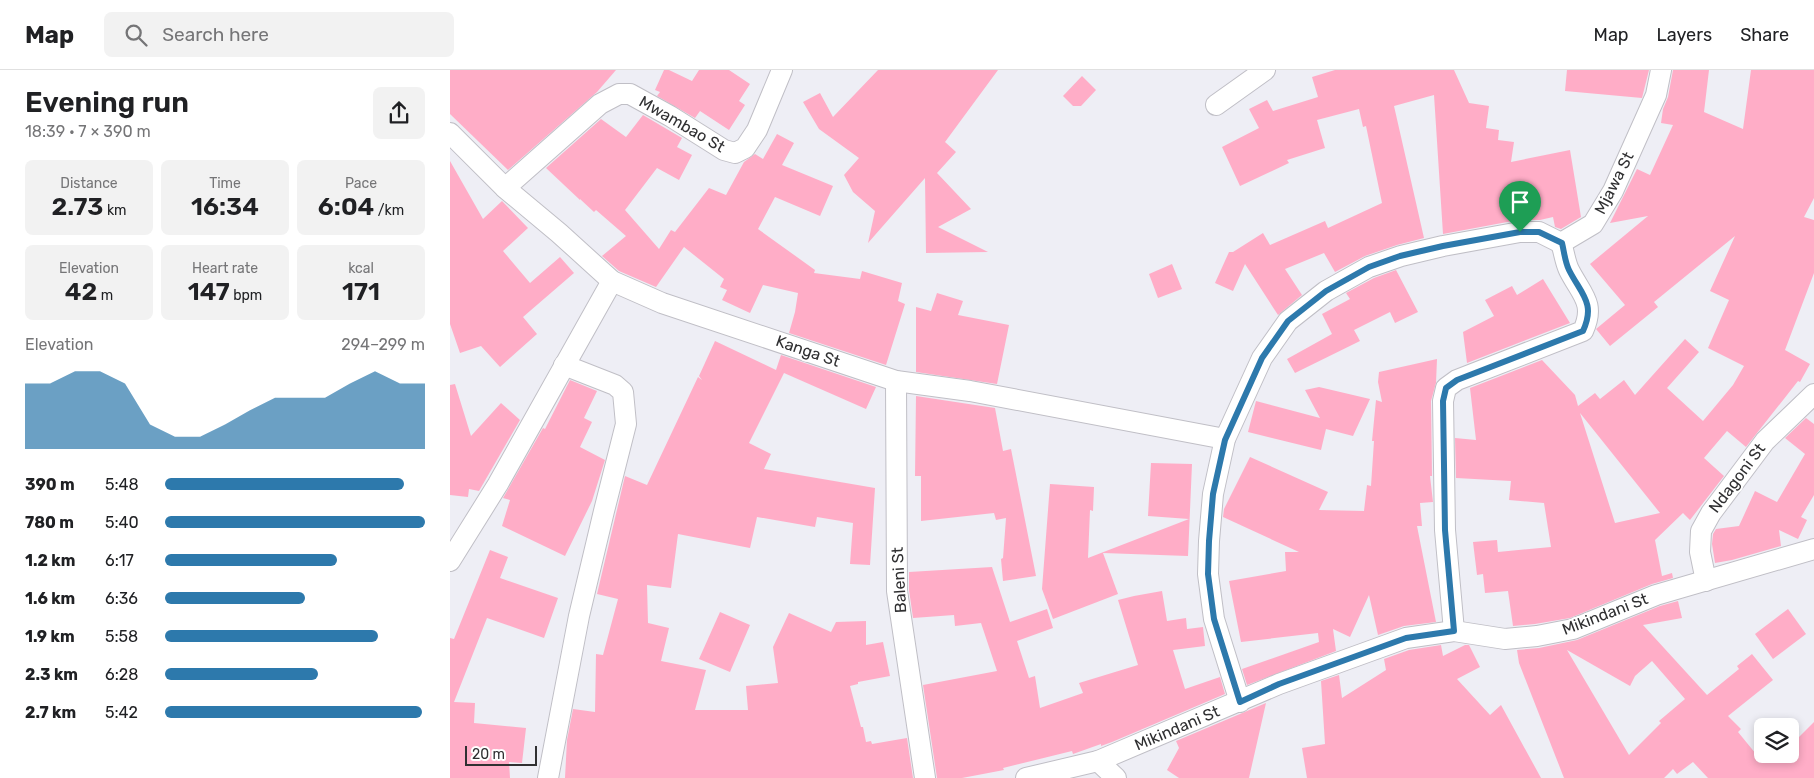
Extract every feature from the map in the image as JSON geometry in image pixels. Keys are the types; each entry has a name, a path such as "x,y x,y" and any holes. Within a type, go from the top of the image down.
{"street":[{"name":"Mwambao St","path":"505,188 600,104 618,94 630,94 670,116 724,150 735,153 745,148 757,130 782,70"},
{"path":"1216,105 1265,70"},
{"name":"Mjawa St","path":"1562,243 1592,224 1613,191 1656,95 1662,70"},
{"name":"Kanga St","path":"450,133 505,188 612,281 662,303 896,381 970,391 1225,440"},
{"path":"1240,702 1214,619 1208,574 1213,494 1225,440 1262,358 1288,321 1326,291 1369,267 1400,256 1443,246 1520,232 1539,232 1562,243 1568,267 1588,304 1589,319 1583,331 1457,380 1446,388 1443,401 1445,530 1454,631"},
{"path":"450,561 498,484 612,281"},
{"path":"548,778 579,616 626,424 623,392 615,384 564,365"},
{"name":"Baleni St","path":"896,381 897,591 925,778"},
{"name":"Ndagoni St","path":"1706,581 1700,552 1701,531 1711,513 1765,441 1814,394"},
{"name":"Mikindani St","path":"1026,778 1098,761 1279,684 1406,638 1454,631 1504,639 1564,631 1656,595 1814,549"},
{"path":"1098,761 1116,778"}],"building":[{"path":"450,70 616,70 597,92 508,170 450,114"},
{"path":"664,70 669,70 692,81 699,70 729,70 750,84 739,101 745,105 729,130 700,111 695,118 657,96 660,92 655,90"},
{"path":"878,70 998,70 945,142 956,152 937,173 971,209 938,227 988,252 926,253 925,178 868,243 875,211 853,192 844,175 859,158 819,129 803,102 820,93 833,117"},
{"path":"1335,70 1454,70 1469,103 1489,106 1486,128 1499,130 1498,140 1514,142 1511,162 1570,150 1581,217 1561,229 1555,227 1553,217 1540,220 1518,220 1443,234 1434,95 1394,106 1424,238 1365,256 1335,272 1324,253 1285,269 1302,295 1278,315 1245,264 1233,291 1215,283 1229,252 1233,252 1263,233 1270,245 1325,221 1328,228 1382,203 1366,126 1363,127 1359,109 1317,120 1325,148 1287,160 1289,163 1240,186 1222,147 1259,128 1249,109 1267,100 1273,111 1318,97 1312,77"},
{"path":"1567,70 1649,70 1642,98 1565,91"},
{"path":"1673,70 1709,70 1704,112 1743,129 1751,70 1814,70 1814,198 1804,217 1814,220 1814,273 1785,350 1810,364 1800,382 1798,381 1746,447 1727,431 1704,458 1724,476 1690,520 1683,513 1655,540 1662,576 1672,573 1673,578 1652,584 1570,618 1513,626 1508,591 1485,593 1483,574 1477,575 1473,542 1497,540 1498,552 1551,547 1544,503 1509,500 1511,481 1456,478 1455,438 1476,440 1470,388 1542,360 1575,395 1578,406 1595,393 1600,399 1624,380 1635,395 1685,339 1699,352 1667,388 1703,421 1733,385 1744,366 1708,348 1729,300 1710,291 1735,236 1654,302 1658,307 1610,346 1596,329 1625,305 1590,264 1648,216 1610,223 1637,169 1650,175 1673,125 1661,123 1663,109 1668,97","holes":["1580,413 1660,513 1615,523"]},
{"path":"1082,76 1096,90 1081,106 1073,106 1063,96"},
{"path":"643,115 682,138 677,147 692,155 679,180 657,168 625,210 659,249 671,230 675,232 709,188 726,195 744,162 755,154 763,159 777,134 794,143 782,165 833,186 820,216 775,197 758,229 815,270 814,273 860,279 862,271 902,283 898,301 905,304 886,365 789,333 798,293 763,285 750,313 722,300 727,290 720,287 724,279 684,247 656,287 619,271 602,256 626,236 596,210 594,212 546,168 601,119 626,137"},
{"path":"450,161 483,219 502,201 528,228 503,251 530,283 560,257 574,273 523,317 537,334 500,367 481,346 460,353 450,324"},
{"path":"1172,264 1182,289 1158,298 1149,274"},
{"path":"1396,270 1418,312 1395,323 1390,312 1354,330 1360,341 1295,373 1287,359 1332,334 1322,314 1350,299 1346,293 1374,278"},
{"path":"1543,279 1570,323 1467,363 1463,332 1494,316 1485,300 1512,286 1517,295"},
{"path":"937,293 963,301 958,315 1009,325 997,384 916,372 916,307 931,311"},
{"path":"715,341 776,370 781,355 876,387 866,409 784,373 749,443 771,454 764,469 875,488 870,565 850,564 853,523 817,517 815,527 757,517 750,548 678,534 671,588 647,585 648,623 669,628 661,661 706,670 695,710 748,710 746,686 778,683 773,647 789,613 831,632 836,622 866,621 866,645 883,642 890,676 858,682 858,684 850,686 861,727 863,727 866,742 871,741 872,744 907,738 913,778 565,778 567,740 573,709 595,712 596,654 603,655 618,599 597,594 625,476 647,485 698,377 702,380 699,376"},
{"path":"1437,359 1436,383 1431,401 1432,476 1430,476 1433,502 1420,503 1422,526 1417,526 1436,622 1404,626 1378,635 1369,595 1350,637 1333,629 1336,651 1247,685 1242,669 1319,642 1318,633 1241,642 1229,581 1286,571 1285,552 1299,552 1223,517 1224,509 1250,457 1328,492 1319,510 1364,511 1367,485 1371,486 1374,441 1372,441 1376,400 1382,402 1378,382 1379,372"},
{"path":"570,380 597,391 584,418 592,422 580,447 605,460 592,501 565,556 502,526 510,500 503,498 543,428 545,429"},
{"path":"455,384 471,436 501,403 520,420 479,491 469,489 468,497 450,495 450,385"},
{"path":"1319,387 1370,399 1353,436 1326,429 1321,450 1248,432 1256,401 1320,418 1305,390"},
{"path":"916,396 995,408 1003,451 1011,449 1036,576 1003,581 1001,559 1003,558 1006,518 996,520 994,513 921,521 921,476 915,476"},
{"path":"1806,418 1814,424 1814,495 1801,517 1807,520 1798,539 1779,530 1781,546 1715,563 1712,544 1713,534 1716,529 1739,526 1755,491 1777,502 1805,454 1785,438"},
{"path":"1151,463 1192,464 1188,556 1103,553 1118,594 1053,619 1042,589 1050,484 1094,487 1093,511 1090,510 1088,558 1189,519 1148,516"},
{"path":"490,550 508,557 500,578 558,598 544,638 487,618 454,702 475,703 474,723 526,728 522,763 509,762 510,778 450,778 450,638 454,639"},
{"path":"992,567 1010,622 1047,609 1053,628 1017,641 1029,678 1035,676 1040,708 1083,693 1079,683 1138,665 1118,600 1162,591 1167,621 1186,618 1187,629 1203,627 1205,646 1173,650 1185,689 1220,677 1225,694 1101,746 1101,744 1073,754 1072,751 1003,768 1004,770 962,778 937,778 923,685 997,671 981,623 955,626 954,615 913,618 909,590 909,572"},
{"path":"1678,601 1682,618 1643,625 1707,695 1739,669 1737,666 1752,654 1773,680 1728,716 1741,729 1738,732 1754,752 1754,763 1799,763 1799,737 1814,722 1814,778 1708,778 1693,762 1677,774 1673,769 1664,778 1564,778 1519,663 1517,650 1539,648 1577,640 1660,606","holes":["1567,650 1630,686 1635,676 1652,661 1685,699 1659,721 1661,723 1629,755"]},
{"path":"1788,609 1806,634 1773,659 1755,634"},
{"path":"720,612 750,625 730,672 699,659"},
{"path":"1441,645 1443,656 1465,645 1469,645 1480,667 1457,679 1490,715 1501,705 1541,778 1307,778 1302,748 1325,744 1321,681 1339,675 1342,698 1386,670 1384,659 1409,650"},
{"path":"1266,703 1249,778 1179,778 1167,770 1179,748 1176,741"}],"route":[{"path":"1520,232 1539,232 1552,236 1562,243 1568,267 1588,304 1589,319 1583,331 1457,380 1446,388 1443,401 1445,530 1454,631 1406,638 1279,684 1240,702 1214,619 1208,574 1209,541 1213,494 1225,440 1262,358 1288,321 1326,291 1369,267 1400,256 1443,246 1520,232"}]}
